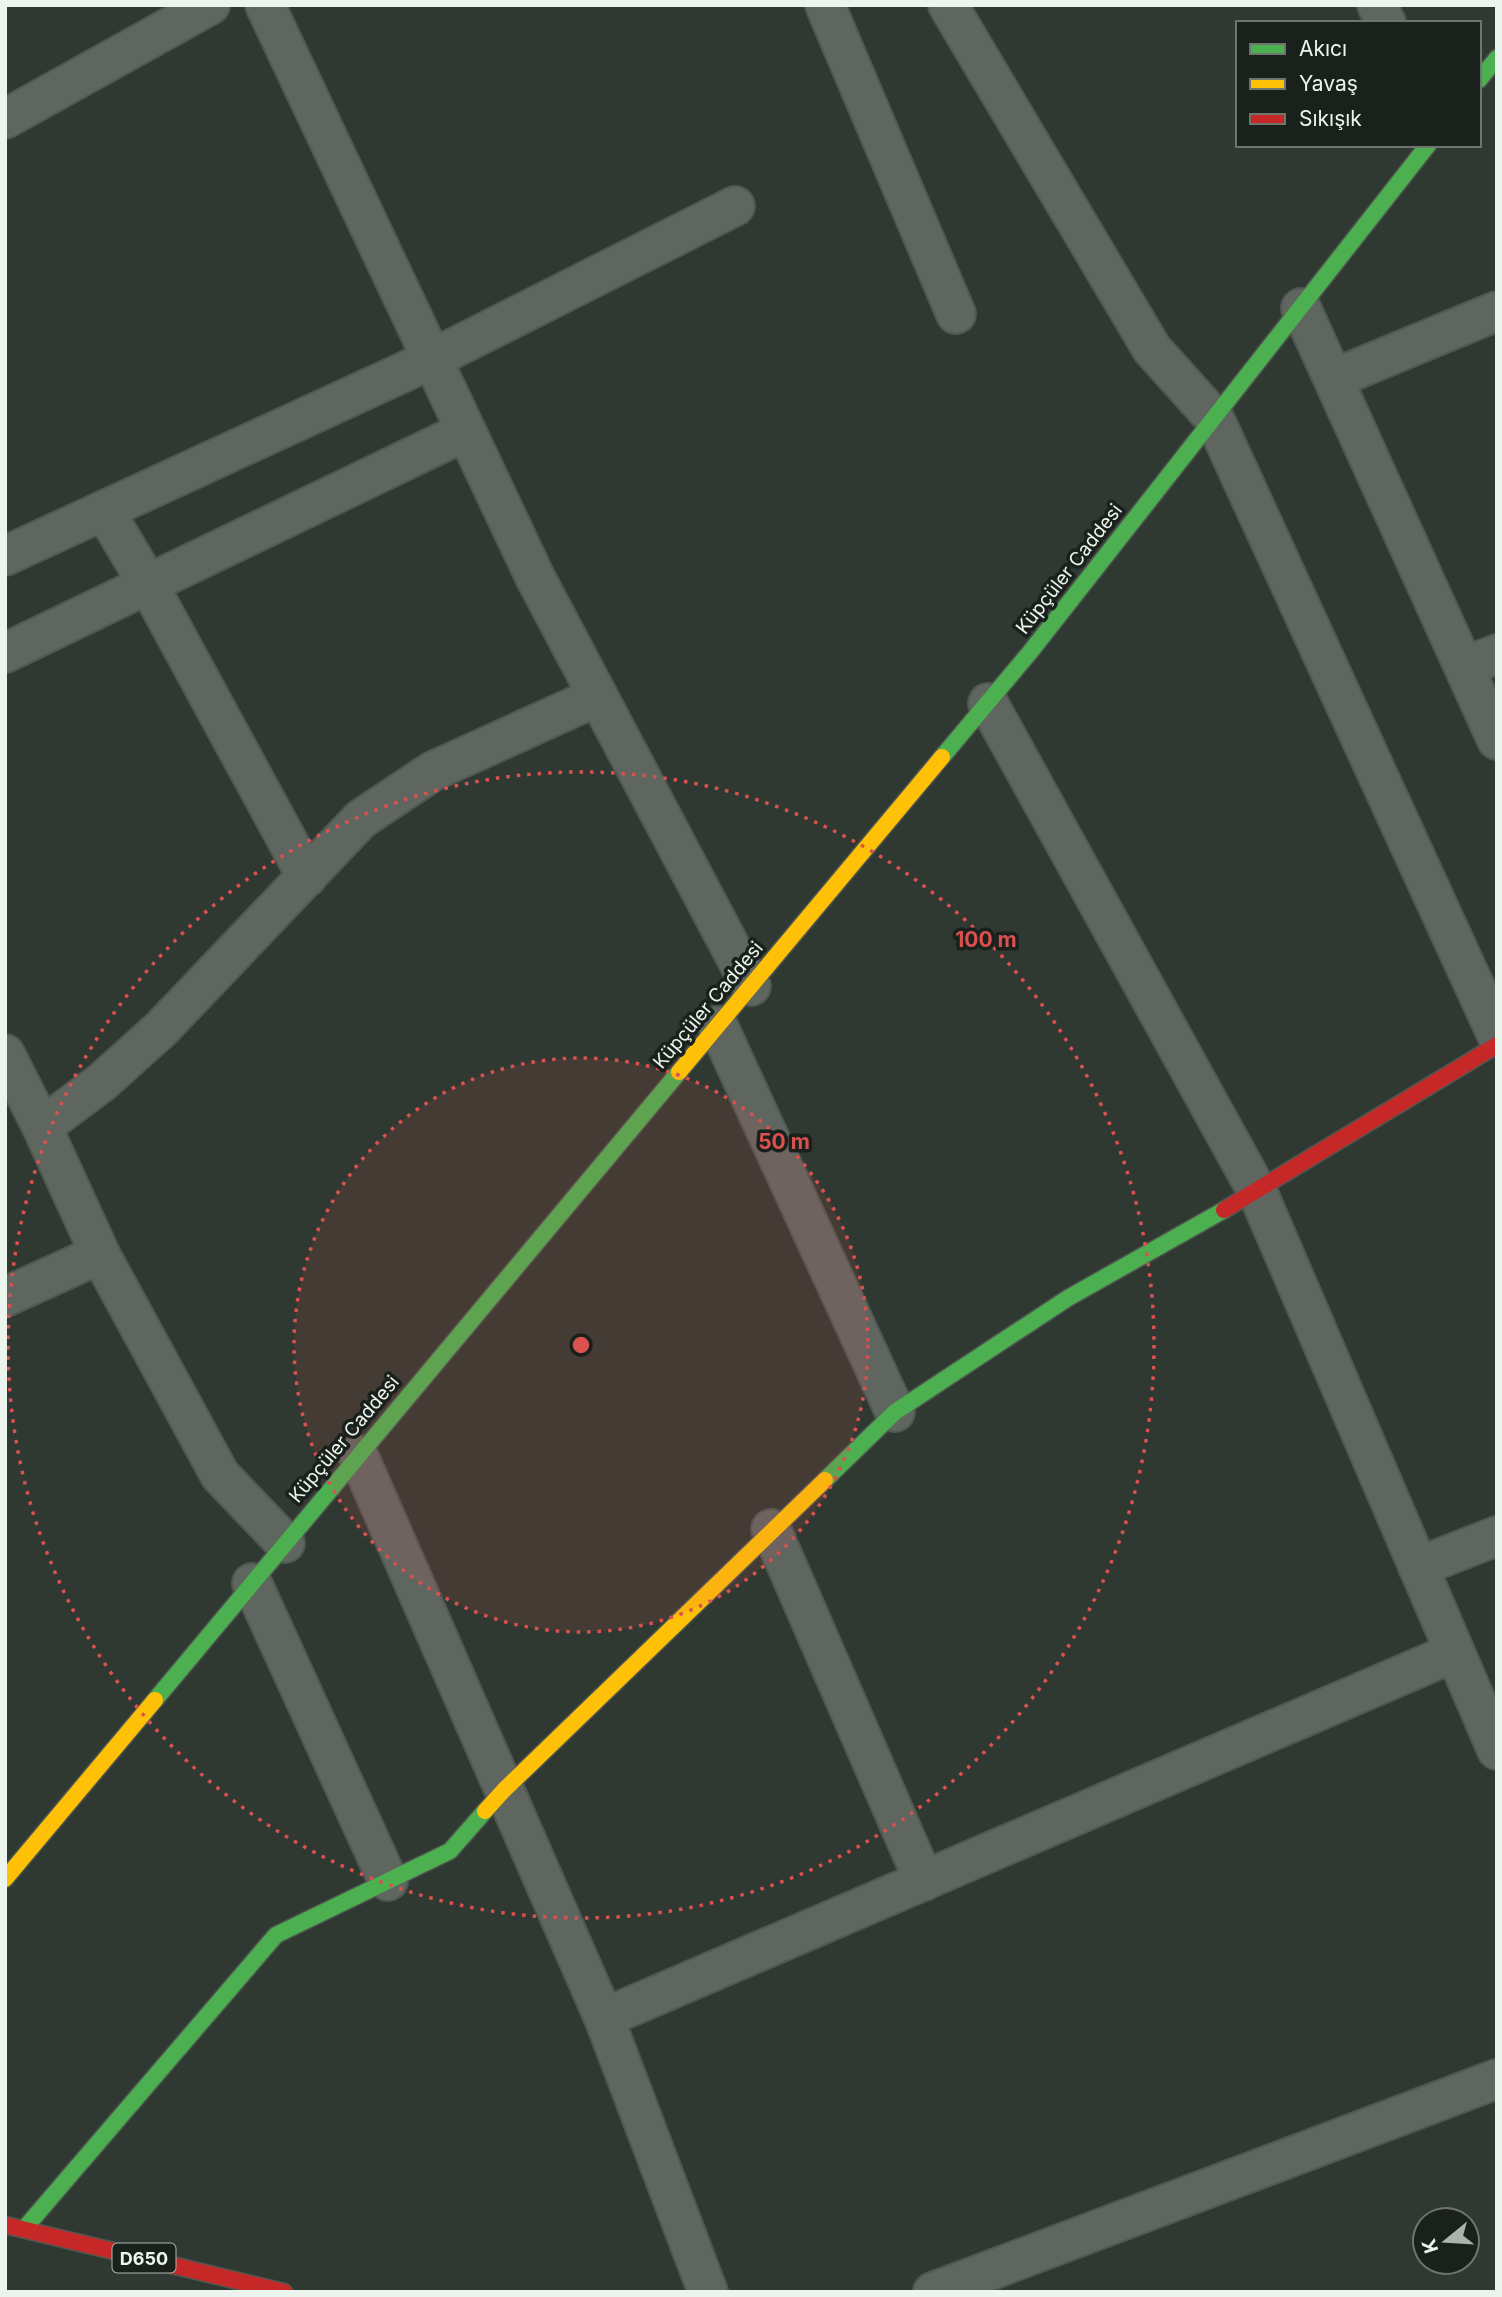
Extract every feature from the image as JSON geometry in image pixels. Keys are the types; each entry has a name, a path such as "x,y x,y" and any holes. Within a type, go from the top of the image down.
{"main road":[{"path":"1481,78 1497,58"},
{"name":"Küpçüler Caddesi","path":"5,1879 1040,640 1426,147"},
{"path":"24,2229 276,1935 450,1851 504,1790 895,1412 1068,1298 1257,1191 1497,1045"},
{"name":"D650","path":"5,2225 284,2292"}],"street":[{"path":"5,119 210,5"},
{"path":"265,5 535,578 751,986"},
{"path":"824,5 956,314"},
{"path":"948,5 1152,349 1214,418 1497,1035"},
{"path":"1377,5 1385,21"},
{"path":"5,556 432,359 734,206"},
{"path":"1301,308 1333,379 1481,661 1497,740"},
{"path":"1333,379 1497,311"},
{"path":"5,653 466,430"},
{"path":"104,510 148,584 307,877"},
{"path":"42,1128 102,1082 161,1029 362,819 433,771 598,696"},
{"path":"988,703 1257,1191 1497,1750"},
{"path":"718,1026 895,1412"},
{"path":"5,1054 100,1254 220,1475 285,1543"},
{"path":"5,1297 100,1254"},
{"path":"358,1455 604,2018 708,2292"},
{"path":"772,1529 924,1881"},
{"path":"1418,1567 1497,1536"},
{"path":"251,1583 388,1881"},
{"path":"604,2018 1454,1652"},
{"path":"933,2292 1497,2079"}],"traffic: fast":[{"path":"1481,78 1497,58"},
{"path":"942,757 1031,651 1426,147"},
{"path":"155,1700 679,1072"},
{"path":"825,1480 895,1412 1068,1298 1224,1210"},
{"path":"24,2229 276,1935 450,1851 485,1811"}],"traffic: slow":[{"path":"679,1072 942,757"},
{"path":"485,1811 825,1480"},
{"path":"5,1879 155,1700"}],"traffic: jam":[{"path":"1224,1210 1497,1045"},
{"path":"5,2225 284,2292"}]}
